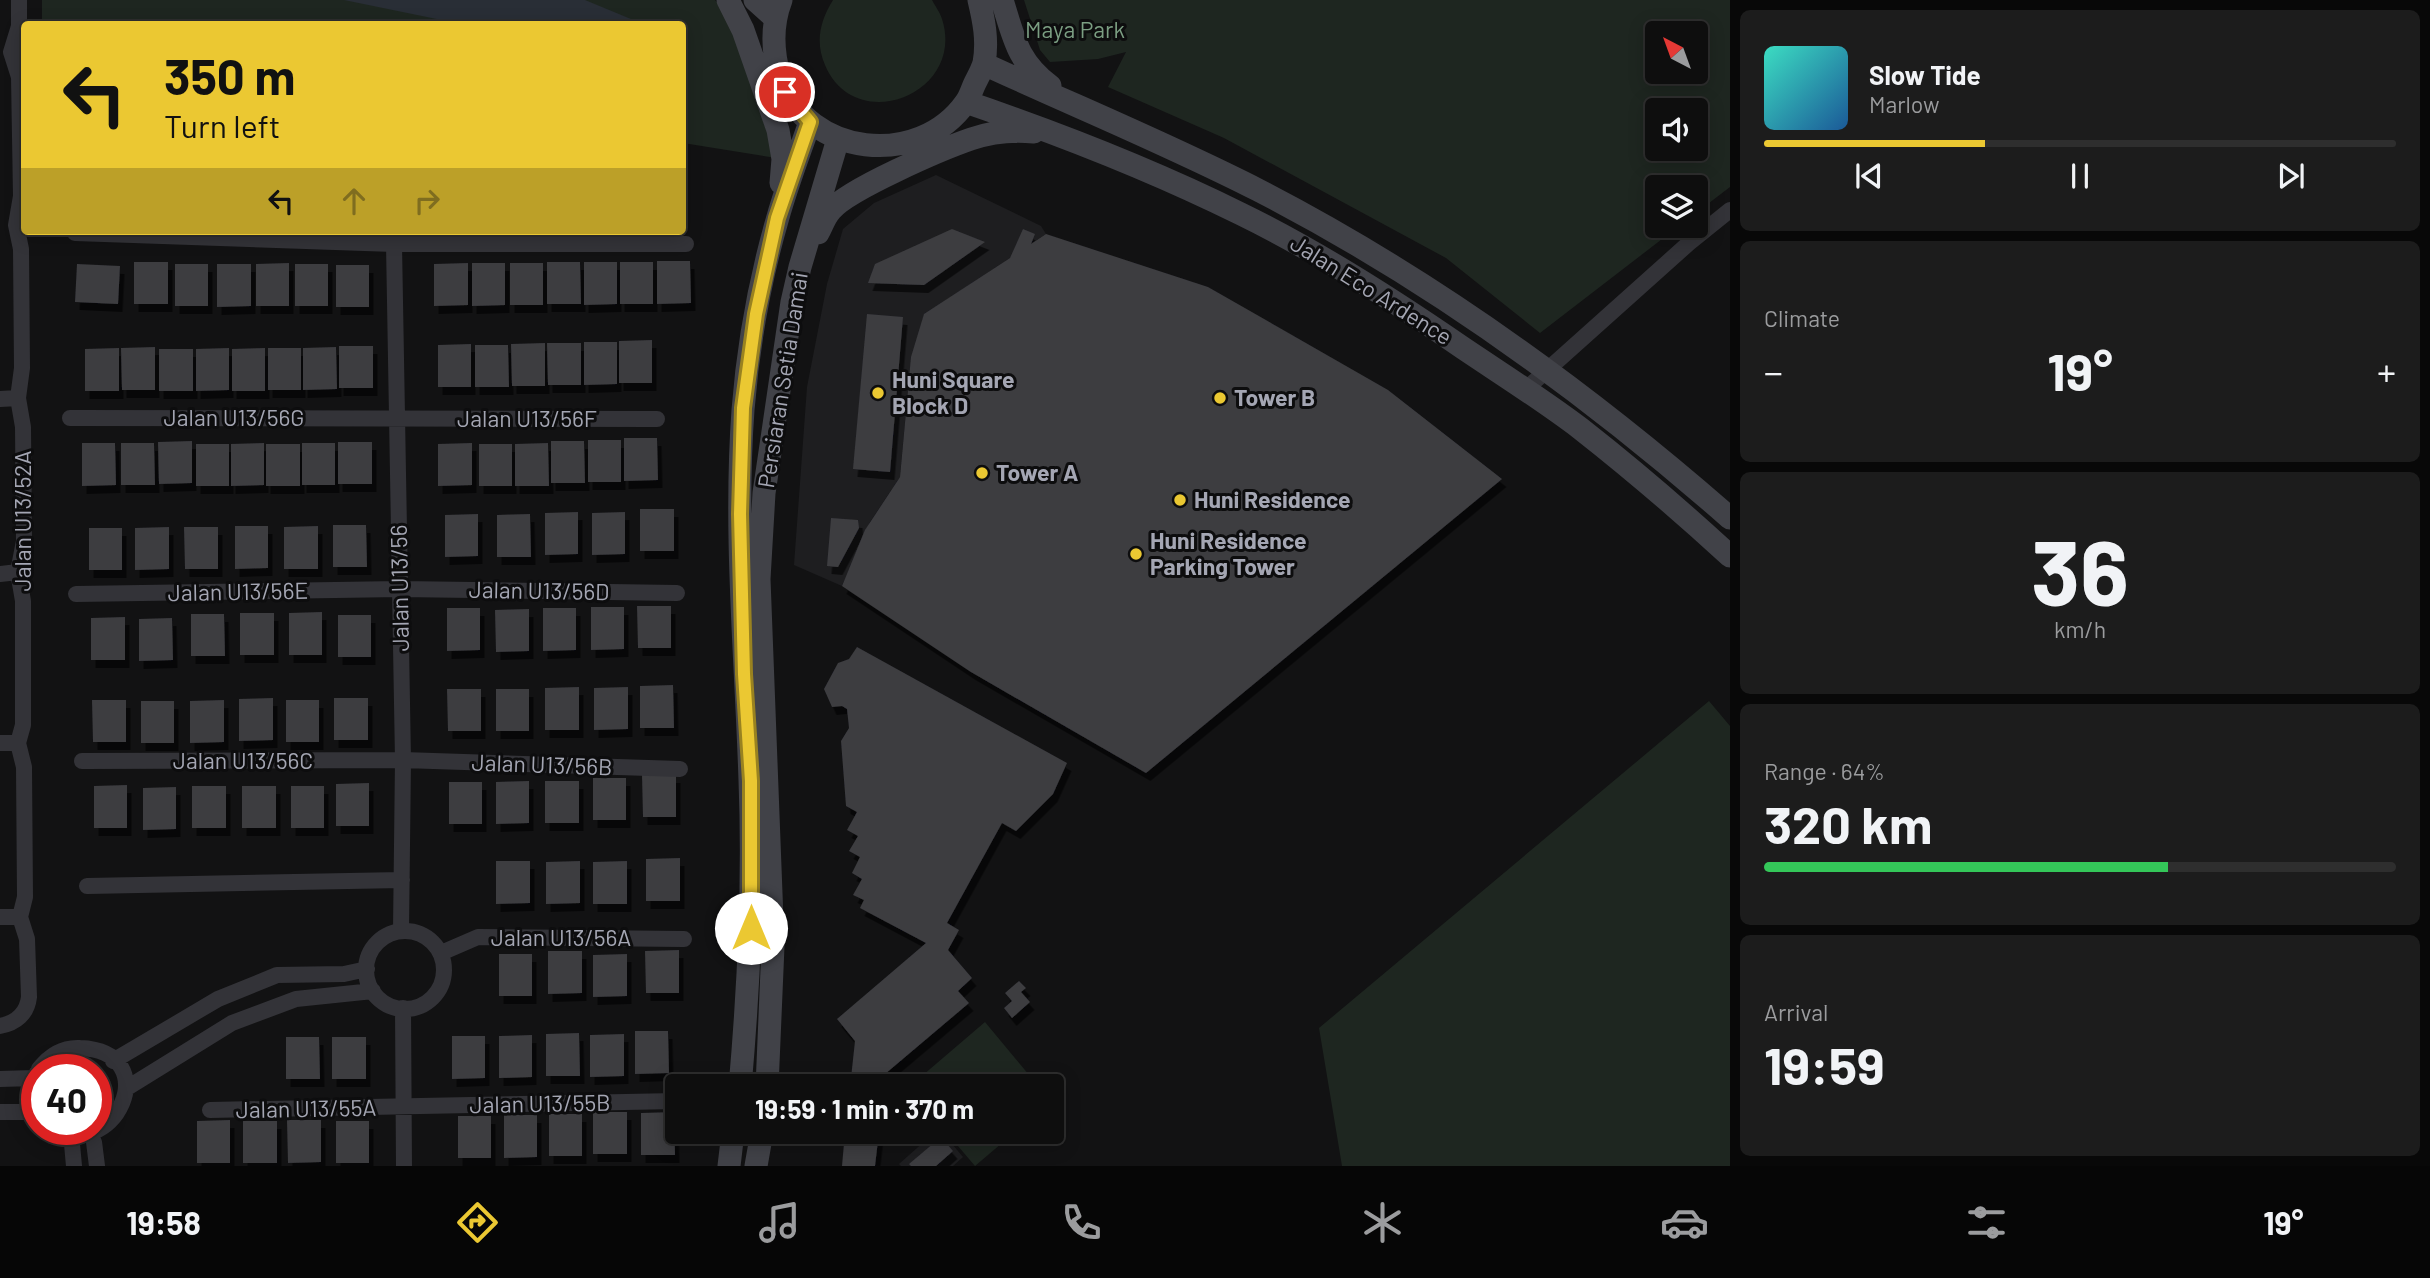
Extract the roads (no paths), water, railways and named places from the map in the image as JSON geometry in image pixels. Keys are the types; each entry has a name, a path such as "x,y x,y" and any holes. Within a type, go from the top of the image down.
{"street":[{"name":"Jalan U13/52A","path":"0,1026 15,1021 28,1006 27,939 20,917 25,897 24,767 18,743 23,726 23,601 18,572 24,541 23,427 18,398 22,368 21,249 8,225 20,196 19,78 6,52 19,26 19,0"},
{"path":"728,0 743,30 778,130 783,159 777,218"},
{"path":"755,0 778,9 773,56 785,92 810,122 838,139 873,147 908,143 941,127 966,102 984,64 986,32 979,0"},
{"path":"800,267 830,210 851,194 971,139 1014,130 1065,136 1079,107 1033,74 1018,51 1002,0"},
{"name":"Jalan Eco Ardence","path":"984,64 1259,190 1441,298 1547,368 1666,461 1730,517"},
{"name":"Jalan Eco Ardence","path":"966,102 1065,136 1241,214 1312,252 1424,320 1526,389 1643,479 1730,556"},
{"name":"Persiaran Setia Damai","path":"741,1074 751,952 751,781 744,674 740,514 743,408 756,314 777,218 810,122"},
{"name":"Persiaran Setia Damai","path":"769,1074 773,946 759,579 764,493 780,376 800,267 838,139"},
{"path":"1526,389 1689,243 1730,210"},
{"path":"133,235 394,244 686,244"},
{"name":"Jalan U13/56","path":"394,244 403,760 401,931"},
{"path":"0,399 18,398"},
{"name":"Jalan U13/56G","path":"70,418 397,418"},
{"name":"Jalan U13/56F","path":"397,418 657,419"},
{"path":"0,573 18,572"},
{"name":"Jalan U13/56D","path":"400,589 677,593"},
{"name":"Jalan U13/56E","path":"76,594 400,589"},
{"path":"0,743 18,743"},
{"name":"Jalan U13/56C","path":"82,761 403,760"},
{"name":"Jalan U13/56B","path":"403,760 680,769"},
{"path":"87,886 402,880"},
{"path":"0,917 20,917"},
{"path":"401,931 425,936 441,953 444,966 438,991 428,1001 416,1007 392,1006 373,992 368,981 367,969 373,948 391,934 401,931"},
{"name":"Jalan U13/56A","path":"441,953 478,937 684,939"},
{"path":"112,1131 121,1121 127,1105 127,1088 113,1061 218,999 277,975 344,974 367,969"},
{"path":"127,1088 232,1023 296,999 373,992"},
{"path":"403,1008 404,1166"},
{"path":"55,1054 76,1048 89,1048 103,1054"},
{"path":"0,1079 21,1076"},
{"name":"Jalan U13/55B","path":"402,1108 665,1101"},
{"name":"Jalan U13/55A","path":"210,1110 402,1108"},
{"path":"0,1112 21,1114"},
{"path":"729,1166 732,1144"},
{"path":"757,1166 760,1144"},
{"path":"72,1145 74,1166"},
{"path":"94,1145 97,1166"}],"place":[{"name":"Huni Square Block D","path":"878,393"},
{"name":"Tower B","path":"1220,398"},
{"name":"Tower A","path":"982,473"},
{"name":"Huni Residence","path":"1180,500"},
{"name":"Huni Residence Parking Tower","path":"1136,554"}],"park label":[{"name":"Maya Park","path":"1075,30"}]}
